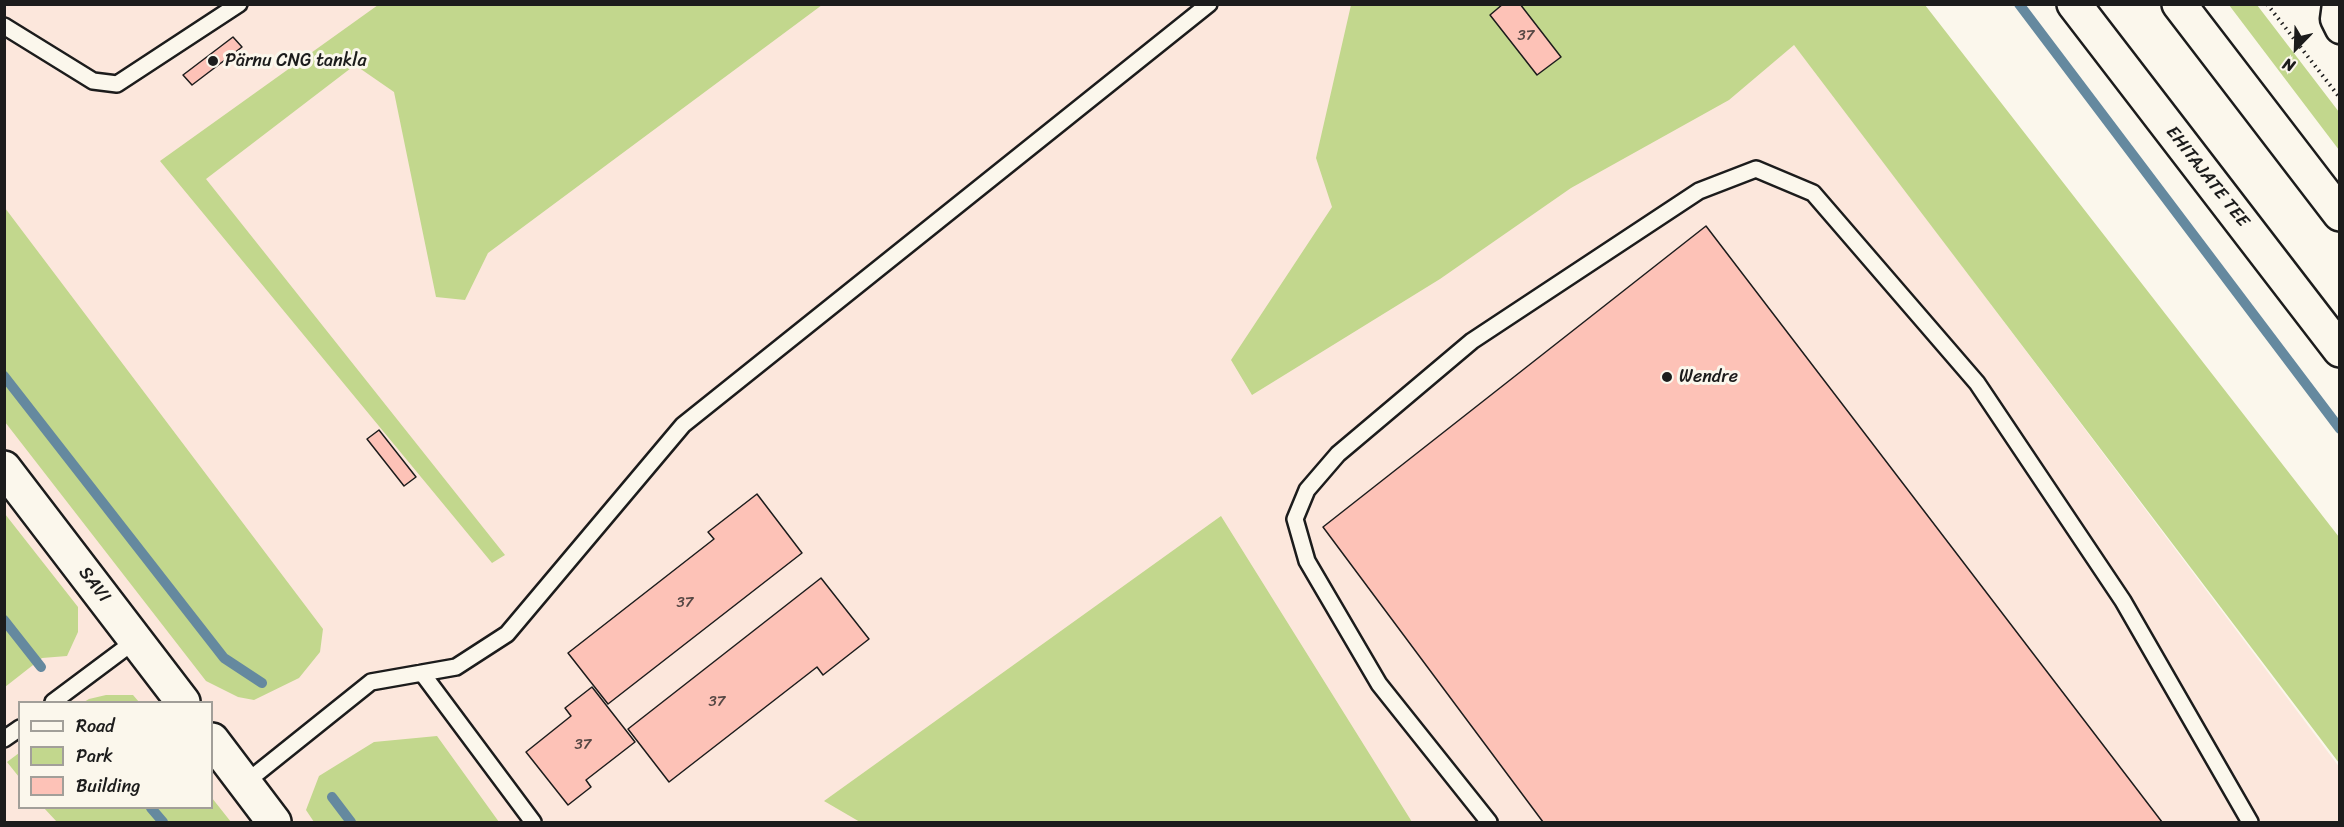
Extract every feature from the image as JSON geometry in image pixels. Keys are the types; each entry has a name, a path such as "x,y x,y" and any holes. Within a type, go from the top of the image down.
{"main road":[{"name":"EHITAJATE TEE","path":"2074,4 2340,350"},
{"path":"2179,4 2340,214"},
{"name":"SAVI","path":"4,468 182,701"},
{"path":"213,741 274,822"}],"street":[{"path":"2337,4 2335,19 2340,29"}],"lane":[{"path":"4,26 93,81 117,84 239,4"},
{"path":"245,783 371,682 456,667 507,634 683,424 1209,4"},
{"path":"1489,822 1379,684 1307,561 1295,519 1307,490 1338,454 1472,341 1699,191 1756,169 1813,193 1977,383 2123,601 2250,822"},
{"path":"54,701 136,640"},
{"path":"422,673 533,822"},
{"path":"4,739 18,729"}],"path":[{"path":"2267,4 2340,98"}],"shaded area":[{"path":"5,4 1762,5 1822,80 2340,768 2339,822 5,822"}],"green space":[{"path":"378,5 822,5 488,253 465,300 436,297 394,92 355,65 206,179 505,555 492,563 160,161"},
{"path":"1351,5 1925,5 2339,537 2339,763 1794,45 1729,100 1571,188 1440,279 1252,395 1231,360 1332,207 1316,158"},
{"path":"2229,5 2257,5 2339,112 2339,150"},
{"path":"5,208 323,629 320,652 299,678 254,700 238,697 206,681 5,422"},
{"path":"5,514 78,607 78,632 67,656 42,658 5,687"},
{"path":"1221,516 1412,822 860,822 824,801"},
{"path":"106,695 133,695 138,701 86,701"},
{"path":"437,736 499,822 314,822 306,810 319,776 374,742"},
{"path":"18,754 18,776 7,762"},
{"path":"213,799 231,822 57,822 45,809 213,809"}],"building":[{"path":"1503,4 1520,4 1561,57 1537,75 1490,15"},
{"name":"Pärnu CNG tankla","path":"233,37 242,47 192,85 183,75"},
{"name":"Wendre","path":"1706,226 2162,822 1543,822 1323,527"},
{"path":"379,430 416,477 404,486 367,439"},
{"path":"757,494 802,553 608,704 568,653 714,539 708,532"},
{"path":"821,578 869,639 823,675 817,667 669,782 628,729"},
{"path":"592,687 635,742 586,780 591,787 568,805 526,752 571,716 565,708"}],"waterway":[{"path":"2019,4 2340,429"},
{"path":"4,376 224,658 262,683"},
{"path":"4,620 41,667"},
{"path":"332,797 351,822"},
{"path":"152,809 163,822"}],"place":[{"name":"Pärnu CNG tankla","path":"213,61"},
{"name":"Wendre","path":"1667,377"}]}
